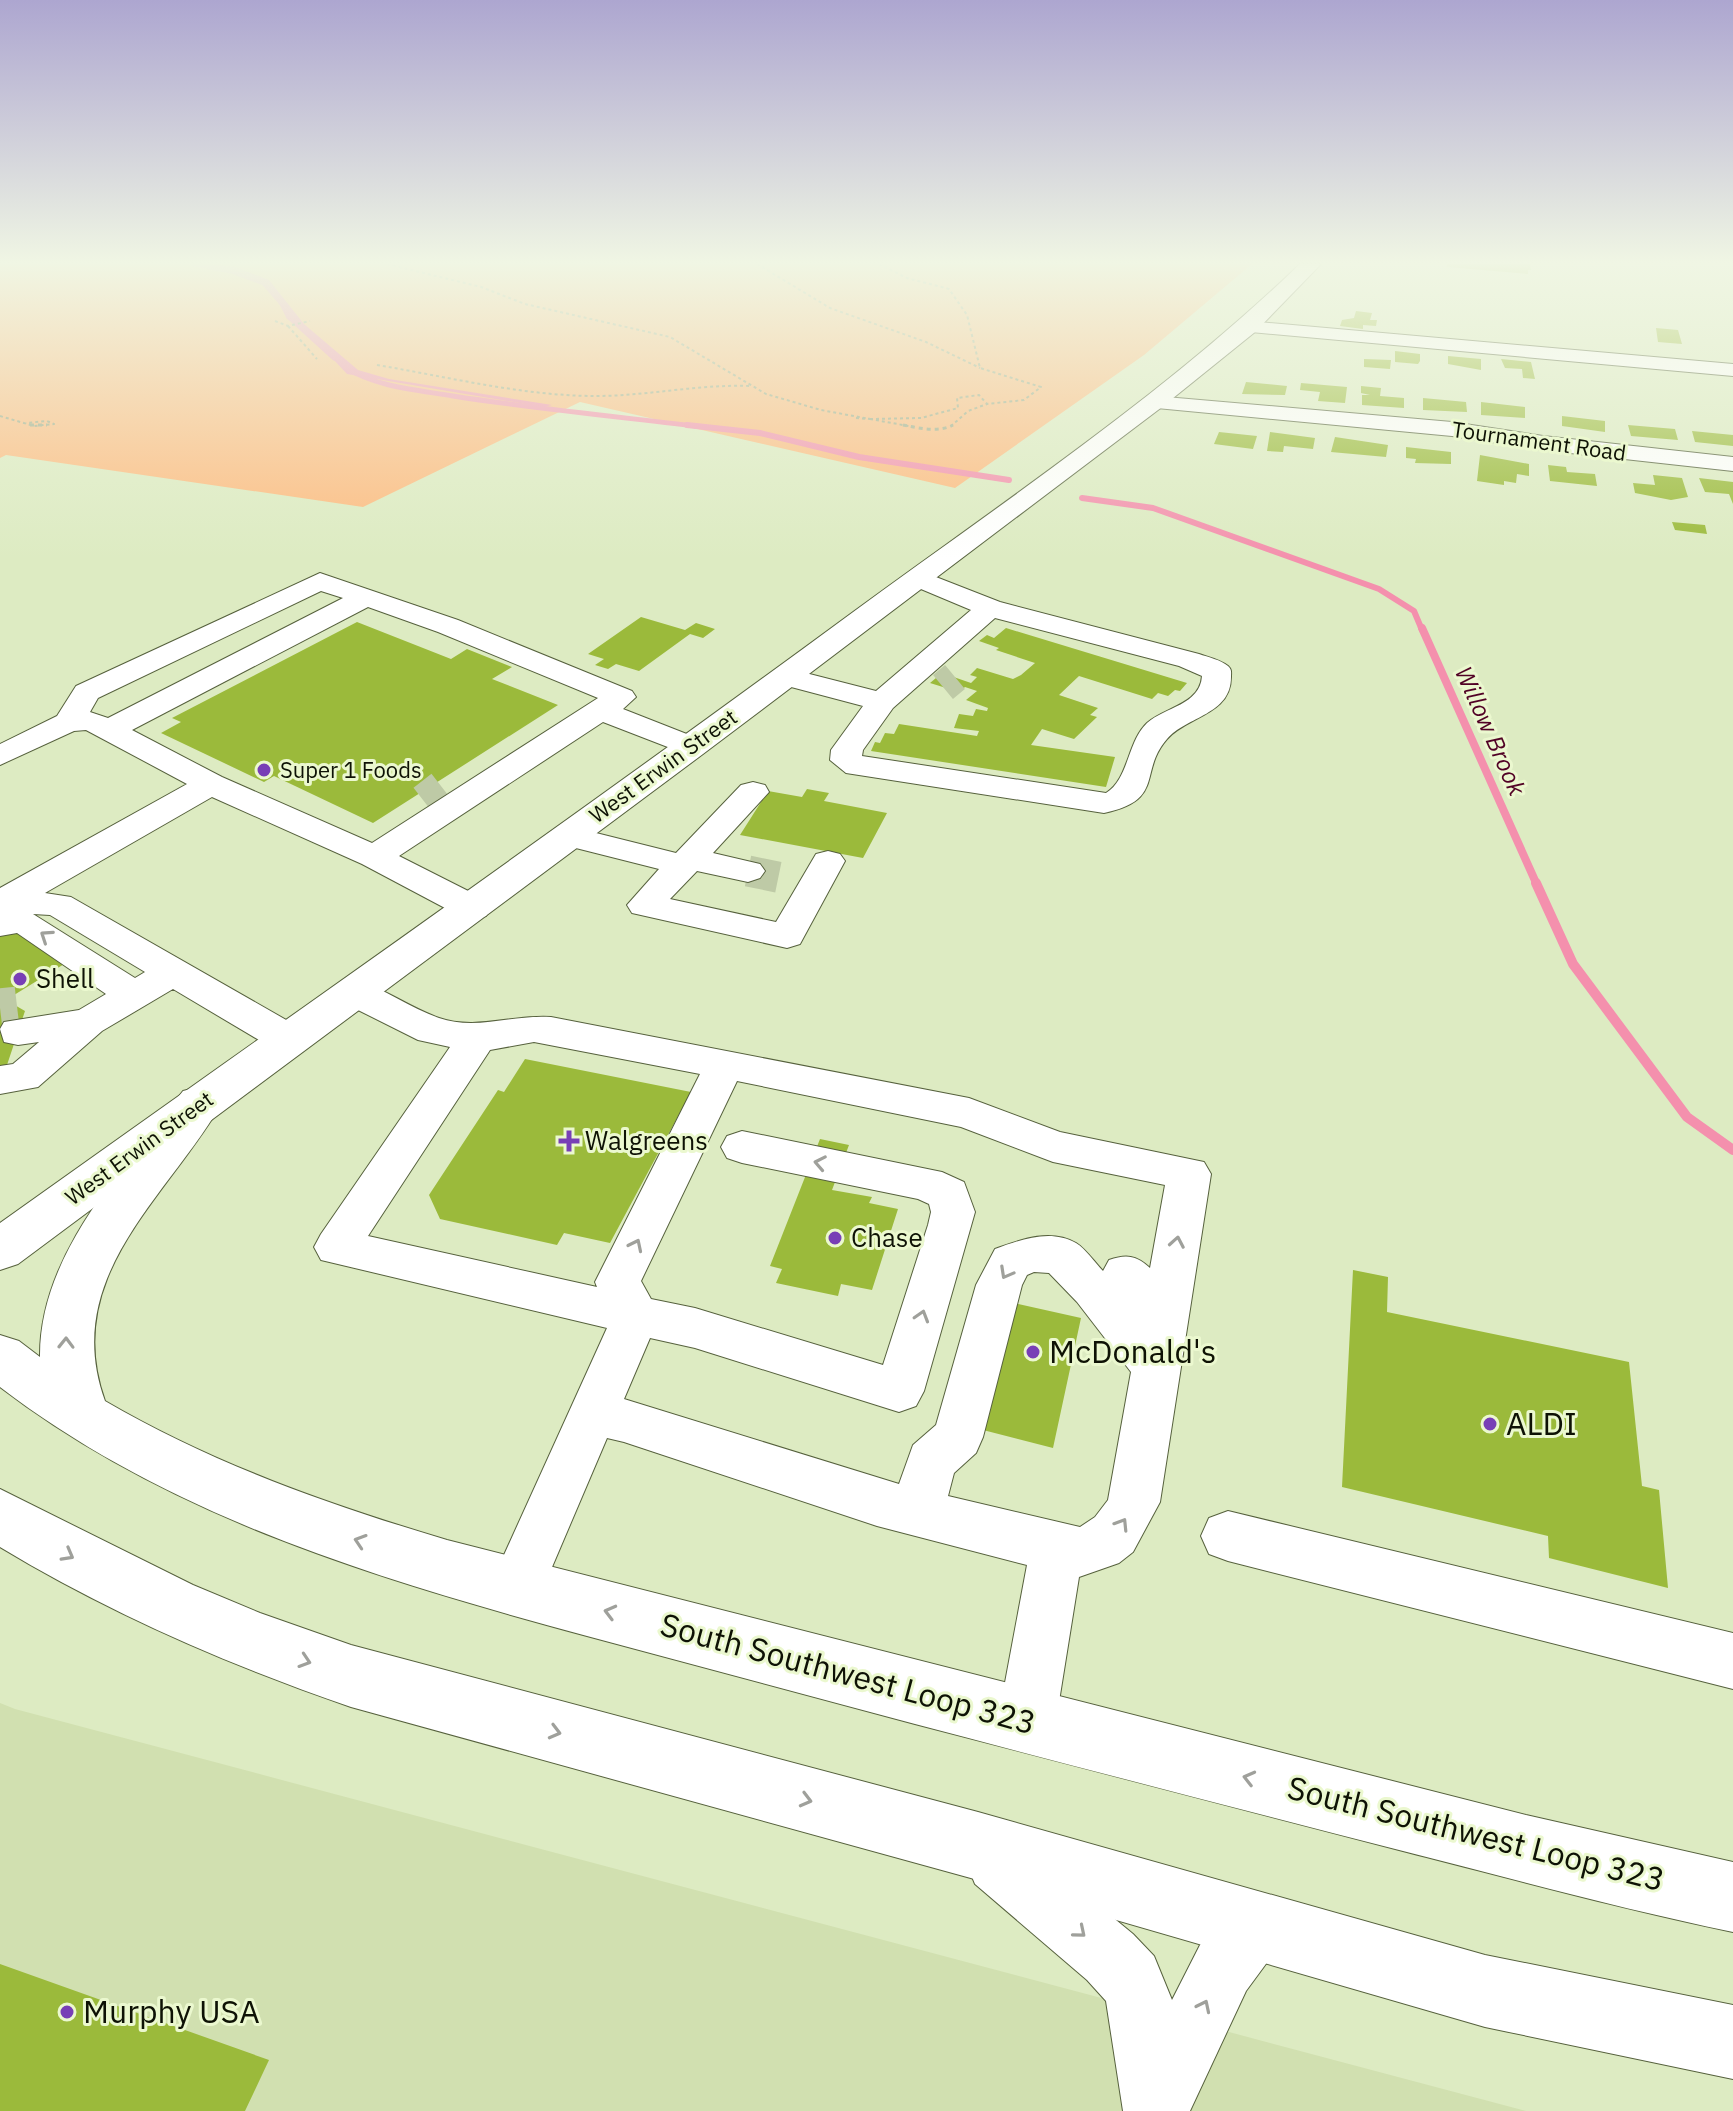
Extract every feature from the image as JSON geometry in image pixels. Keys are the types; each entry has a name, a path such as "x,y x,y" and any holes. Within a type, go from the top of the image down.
{"main road":[{"name":"West Erwin Street","path":"0,1250 199,1103 473,908 1203,363"},
{"path":"83,1418 67,1365 68,1314 77,1284 110,1226 199,1103"},
{"name":"South Southwest Loop 323","path":"0,1357 83,1418 160,1459 280,1512 401,1554 516,1588 1585,1864 1733,1897"},
{"path":"0,1516 80,1562 286,1655 416,1695 978,1846 1485,1991 1733,2042"}],"street":[{"path":"1648,363 1733,370"},
{"name":"Tournament Road","path":"1154,402 1452,429 1543,443 1733,464"},
{"path":"918,578 990,608 1189,660 1217,672 1218,684 1214,694 1200,706 1151,737 1129,793 1115,802 857,766 846,760 847,750 888,697 990,608"},
{"path":"68,722 87,692 320,581 448,626 621,697 525,759 425,805"},
{"path":"108,730 366,597"},
{"path":"786,677 888,697 916,695 949,682 949,667 930,659"},
{"path":"599,710 691,747"},
{"path":"0,756 68,722 91,721 211,784 374,857 473,908"},
{"path":"374,857 425,805 493,758 525,759"},
{"path":"1,907 211,784"},
{"path":"753,792 645,905 787,936 808,875"},
{"path":"568,836 686,862 748,871"},
{"path":"1,907 58,905 288,1039"},
{"path":"1,907 8,920 28,924 134,995"},
{"path":"0,1080 24,1077 88,1022 173,972"},
{"path":"354,992 432,1031 477,1038 534,1029 551,1030 969,1113 1053,1146 1189,1174 1148,1356 1134,1502 1124,1525 1097,1549 1080,1552 918,1512 849,1493 665,1429 591,1413"},
{"path":"18,1019 88,1022"},
{"path":"477,1038 337,1247 695,1328 899,1391 950,1225 953,1212 948,1194 927,1184 742,1147"},
{"path":"636,1315 618,1282 725,1065"},
{"path":"918,1512 931,1461 958,1437 1005,1271 1011,1262 1021,1256 1097,1276 1148,1356"},
{"path":"516,1588 636,1315"},
{"path":"1228,1536 1733,1661"},
{"path":"1027,1720 1057,1547"},
{"path":"978,1846 1110,1957 1131,1979 1145,2026 1156,2106"},
{"path":"1156,2106 1223,1968 1248,1934 1263,1926"}],"path":[{"path":"712,363 766,394 856,418 927,429 949,428 968,411 987,404 1022,400 1036,395 1041,387 969,363"},
{"path":"979,363 980,368"},
{"path":"377,365 541,393 598,396 721,385 751,386"},
{"path":"856,418 895,420 943,416 958,408 957,398 968,395 979,395 987,404"},
{"path":"0,416 26,423 47,427 54,424 47,421 26,423"}],"shaded area":[{"path":"0,363 1133,363 955,488 580,402 363,507 6,455 0,458"},
{"path":"336,363 349,363 358,370 389,379 552,405 543,407 347,374"},
{"path":"0,1703 15,1709 1526,2111 0,2111"}],"building":[{"path":"1364,363 1391,363 1390,369 1364,367"},
{"path":"1481,363 1481,370 1448,364"},
{"path":"1503,363 1531,363 1535,379 1523,378 1522,369 1505,368"},
{"path":"1246,382 1287,386 1285,395 1242,394"},
{"path":"1301,383 1347,387 1345,403 1318,401 1320,392 1300,390"},
{"path":"1361,386 1381,388 1380,396 1404,398 1404,408 1362,405 1362,395 1370,395 1361,393"},
{"path":"1423,398 1466,402 1467,412 1423,410"},
{"path":"1481,402 1525,407 1525,418 1481,415"},
{"path":"1562,416 1605,421 1605,432 1562,426"},
{"path":"1628,425 1675,429 1678,440 1631,436"},
{"path":"1692,431 1733,435 1733,446 1695,442"},
{"path":"1219,432 1257,436 1253,449 1214,444"},
{"path":"1270,432 1315,438 1313,449 1284,446 1283,452 1267,451"},
{"path":"1335,437 1388,445 1386,457 1331,452"},
{"path":"1406,447 1451,452 1451,464 1415,463 1416,459 1406,458"},
{"path":"1480,455 1529,464 1529,476 1517,474 1516,483 1504,481 1504,485 1477,481"},
{"path":"1548,465 1566,467 1567,472 1595,474 1597,486 1550,481"},
{"path":"1653,475 1682,478 1688,497 1671,500 1635,493 1633,483 1655,485"},
{"path":"1699,478 1733,482 1733,504 1729,494 1705,492"},
{"path":"1672,522 1705,525 1707,534 1675,530"},
{"path":"641,617 685,630 696,623 715,629 703,638 690,634 639,671 616,664 608,669 595,665 604,659 588,654"},
{"path":"357,622 451,659 467,649 512,667 492,679 558,705 373,823 274,776 264,782 161,733 181,722 172,718"},
{"path":"1006,628 1187,683 1180,691 1175,690 1168,696 1158,693 1152,699 1079,676 1059,695 1098,708 1090,715 1097,717 1074,739 1042,729 1031,745 1115,757 1106,787 871,751 885,733 894,734 899,724 977,736 979,731 954,728 959,714 973,716 976,709 987,711 988,708 966,700 977,691 965,687 959,692 930,683 942,673 971,683 977,677 970,675 977,668 1013,679 1021,675 1035,663 979,641 987,635 994,638"},
{"path":"807,789 829,793 824,801 887,813 863,858 740,835 768,791 802,797"},
{"name":"Shell","path":"8,926 69,961 6,1000 25,1011 5,1071 0,1072 0,931"},
{"name":"Walgreens","path":"525,1059 691,1092 610,1243 564,1233 557,1245 440,1219 429,1195 498,1090 504,1092"},
{"name":"Chase","path":"820,1139 849,1145 832,1190 872,1197 869,1203 898,1209 872,1290 841,1284 838,1296 776,1283 782,1269 770,1266"},
{"name":"ALDI","path":"1353,1270 1388,1277 1387,1312 1629,1362 1642,1486 1659,1490 1668,1588 1549,1558 1548,1536 1342,1487"},
{"name":"McDonald's","path":"1005,1301 1081,1318 1053,1448 983,1430"},
{"name":"Murphy USA","path":"0,1964 269,2060 245,2111 0,2111"}],"waterway":[{"name":"Willow Brook","path":"346,368 370,380 412,390 704,427"},
{"name":"Willow Brook","path":"687,425 760,433 859,457 1009,480"},
{"name":"Willow Brook","path":"1082,498 1153,508 1379,589 1414,611 1422,630"},
{"name":"Willow Brook","path":"1422,628 1537,885"},
{"name":"Willow Brook","path":"1536,883 1573,964 1687,1117 1733,1150"}],"tunnel":[{"path":"943,687 955,677"},
{"path":"423,800 441,786"},
{"path":"748,871 782,878"},
{"path":"0,1008 17,1006"}],"place":[{"name":"Super 1 Foods","path":"264,770"},
{"name":"Shell","path":"20,979"},
{"name":"Walgreens","path":"569,1141"},
{"name":"Chase","path":"835,1238"},
{"name":"McDonald's","path":"1033,1352"},
{"name":"ALDI","path":"1490,1424"},
{"name":"Murphy USA","path":"67,2012"}]}
